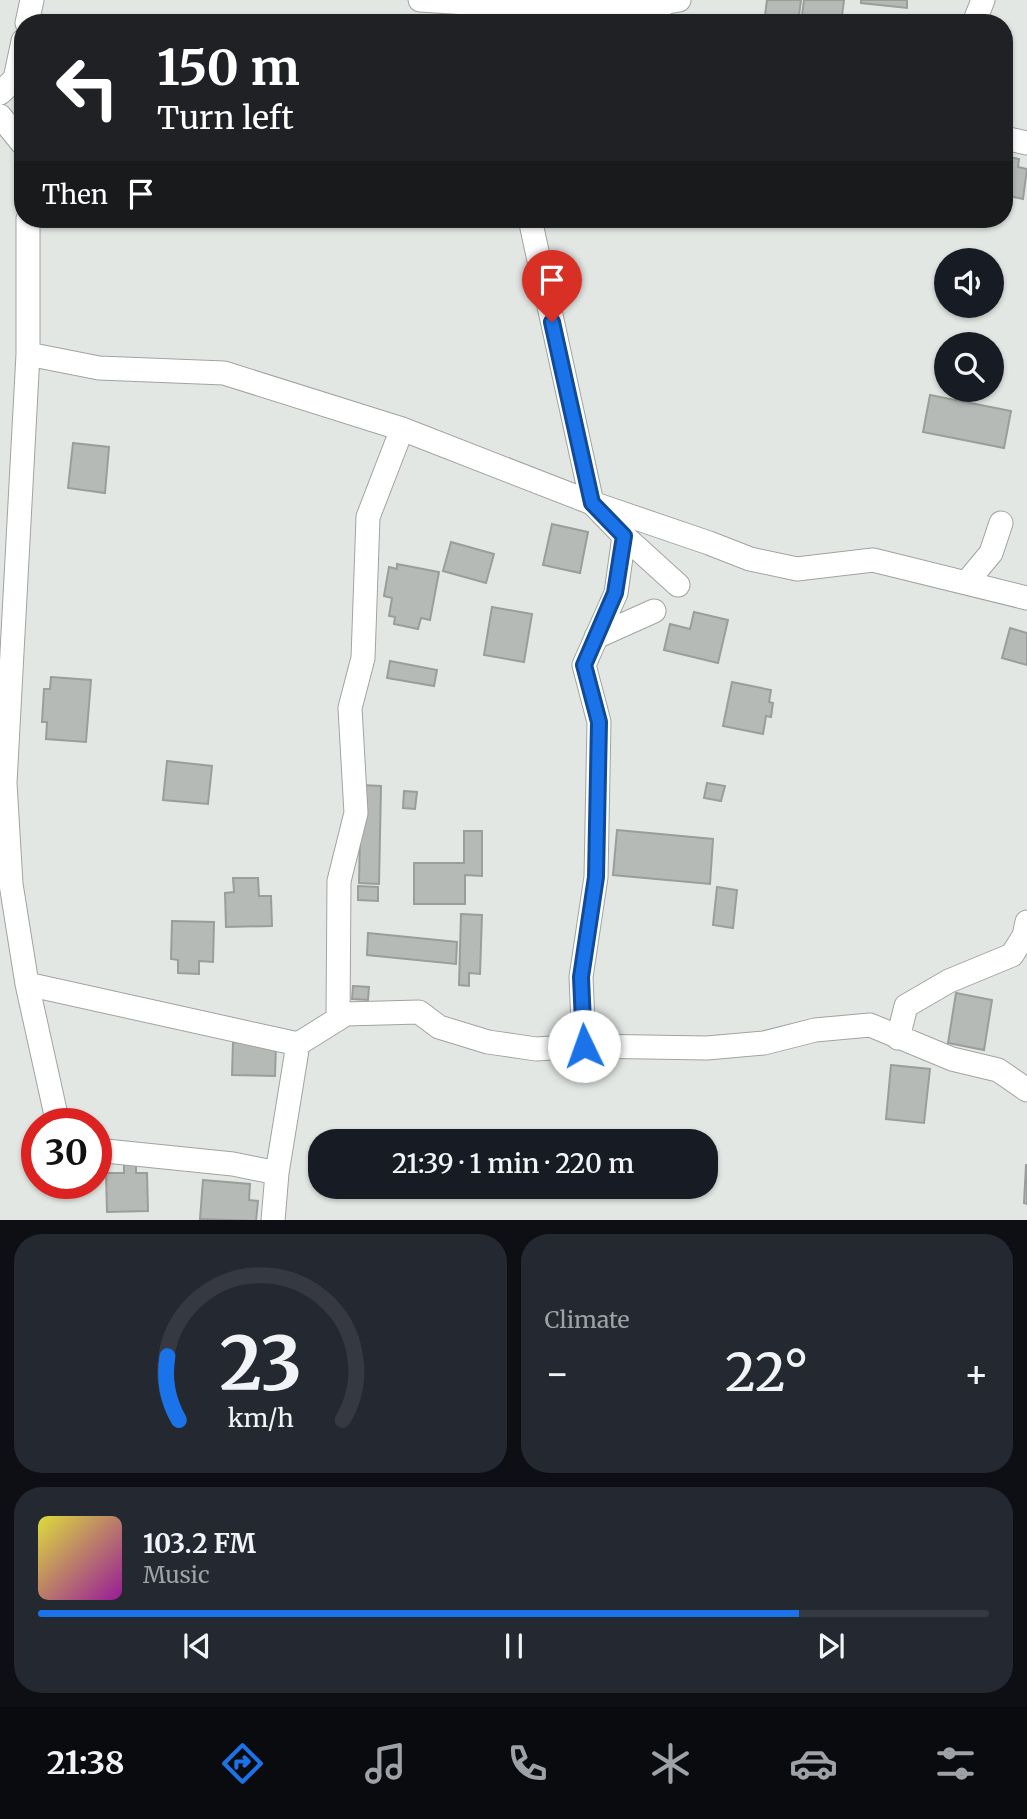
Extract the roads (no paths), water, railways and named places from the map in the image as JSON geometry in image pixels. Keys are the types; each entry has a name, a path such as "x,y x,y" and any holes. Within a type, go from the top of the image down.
{"street":[{"path":"420,0 500,14 592,4 637,14"},
{"path":"625,10 679,0"},
{"path":"0,93 14,80"},
{"path":"0,116 14,133"},
{"path":"27,228 28,354 5,783 11,884 27,984 54,1108"},
{"path":"532,228 592,503 678,584"},
{"path":"28,354 99,368 224,373 402,429 592,503 750,559 797,569 873,560 1027,598"},
{"path":"338,1019 339,881 356,813 349,708 363,658 368,517 402,429"},
{"path":"967,583 991,553 1001,523"},
{"path":"584,1046 581,977 596,877 599,722 584,665 615,593 624,536"},
{"path":"596,637 654,611"},
{"path":"898,1038 906,1006 949,981 1013,955 1024,936 1027,922"},
{"path":"27,984 298,1044 346,1014 419,1012 439,1027 488,1042 536,1049 584,1046 707,1048 764,1043 815,1030 870,1025 952,1059 998,1070 1027,1090"},
{"path":"273,1220 277,1173 298,1044"},
{"path":"112,1152 233,1164 277,1173"}]}
